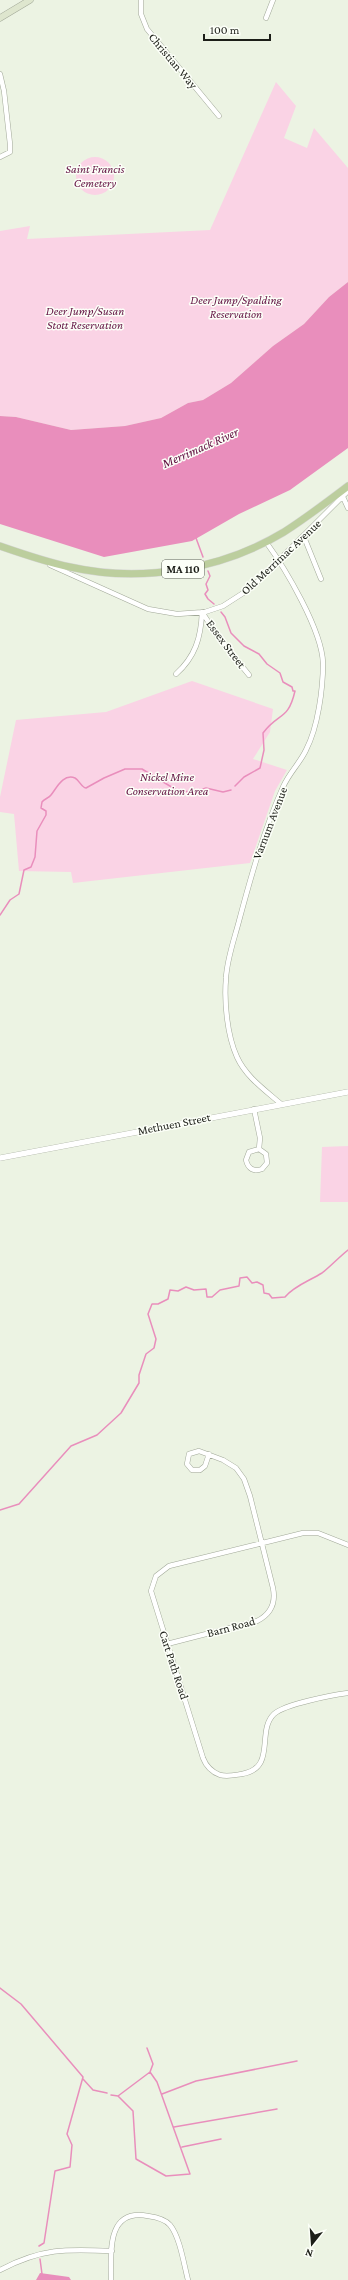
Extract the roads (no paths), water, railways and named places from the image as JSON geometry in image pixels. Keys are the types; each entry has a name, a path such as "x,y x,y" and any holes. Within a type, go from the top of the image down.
{"main road":[{"path":"0,18 30,0"},
{"name":"MA 110","path":"0,546 64,566 95,572 152,573 205,564 229,557 266,542 310,515 348,486"}],"street":[{"name":"Christian Way","path":"141,0 141,14 147,29 219,116"},
{"path":"266,18 273,0"},
{"path":"0,74 4,91 10,144 10,152 0,157"},
{"name":"Old Merrimac Avenue","path":"25,555 148,609 177,614 202,612 224,606 237,598 280,561 348,491"},
{"path":"343,497 348,508"},
{"path":"304,537 321,579"},
{"name":"Varnum Avenue","path":"266,542 280,561 313,625 321,648 323,663 315,728 305,752 284,784 254,866 229,957 225,986 230,1033 236,1056 243,1068 255,1081 281,1104"},
{"path":"176,674 191,659 195,652 200,633 202,612"},
{"name":"Essex Street","path":"202,612 218,637 249,675"},
{"name":"Methuen Street","path":"0,1158 348,1092"},
{"path":"254,1109 260,1138 258,1149"},
{"path":"258,1149 266,1154 267,1163 262,1170 255,1171 247,1165 246,1158 249,1152 258,1149"},
{"path":"210,1454 205,1466 200,1470 194,1470 188,1466 187,1457 192,1451 210,1454 232,1465 244,1479 250,1496 261,1544"},
{"name":"Cart Path Road","path":"348,1545 313,1532 174,1565 159,1572 152,1583 152,1591 167,1644 205,1762 210,1769 221,1775 229,1776 245,1773 259,1764 264,1754 268,1724 278,1711 348,1693"},
{"name":"Barn Road","path":"167,1644 251,1623 266,1616 272,1606 274,1592 261,1544"},
{"path":"111,2280 114,2233 124,2219 144,2215 159,2218 169,2223 174,2230 188,2280"},
{"path":"0,2270 25,2258 60,2249 112,2251"}],"water":[{"name":"Merrimack River","path":"348,282 348,448 290,490 239,514 192,541 104,557 0,524 0,416 16,417 71,430 125,426 161,418 188,403 203,400 231,383 273,346 304,324 329,297"},
{"path":"40,2273 69,2277 71,2280 36,2280"}],"waterway":[{"path":"196,538 203,557"},
{"path":"208,571 210,576 206,584 208,590 205,594 214,604"},
{"path":"221,612 225,617 231,633 244,646 259,654 267,664 280,673 283,682 292,687 293,691 295,691 286,712 263,733 264,750 260,768 244,777 235,786"},
{"path":"0,915 10,900 19,894 24,870 31,867 35,857 37,831 46,815 46,811 41,808 42,802 50,796 63,780 71,777 75,778 86,788 125,769 142,769 178,791 194,792 206,788 223,792 231,790"},
{"path":"0,1510 19,1504 71,1446 97,1435 121,1413 139,1383 139,1375 146,1354 154,1348 156,1339 148,1314 152,1304 158,1304 168,1299 170,1290 178,1291 186,1287 194,1290 206,1289 207,1297 212,1297 220,1290 239,1286 240,1278 247,1277 252,1283 257,1282 263,1285 264,1293 269,1294 272,1298 285,1297 297,1287 322,1273 348,1250"},
{"path":"0,1988 21,2004 83,2077 67,2134 72,2145 70,2167 55,2171 44,2243 39,2246"},
{"path":"111,2095 118,2096 150,2072 153,2064 147,2048"},
{"path":"162,2094 196,2081 297,2061"},
{"path":"118,2096 133,2111 136,2159 166,2176 190,2174 157,2082 150,2072"},
{"path":"83,2079 93,2090 107,2093"},
{"path":"174,2127 277,2109"},
{"path":"182,2147 221,2139"},
{"path":"40,2259 42,2274"}],"park label":[{"name":"Saint Francis Cemetery","path":"95,176"},
{"name":"Deer Jump/Spalding Reservation","path":"236,307"},
{"name":"Deer Jump/Susan Stott Reservation","path":"85,318"},
{"name":"Nickel Mine Conservation Area","path":"167,784"}]}
